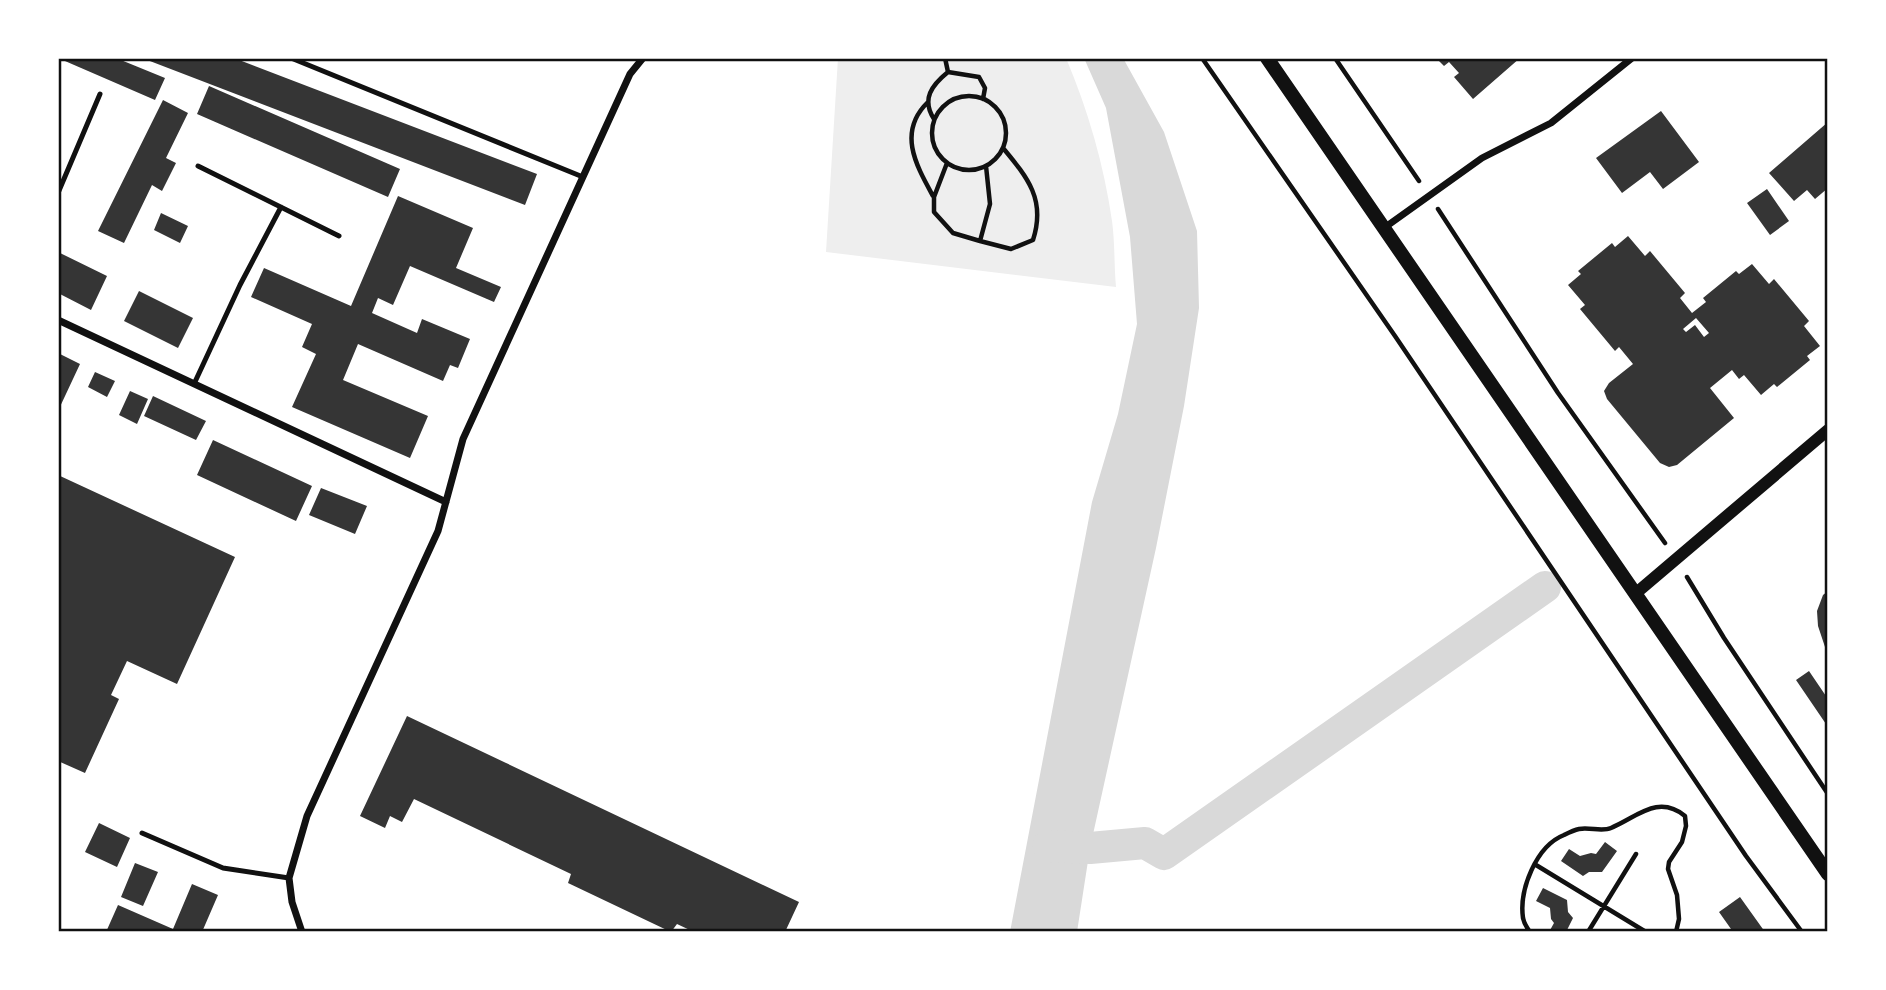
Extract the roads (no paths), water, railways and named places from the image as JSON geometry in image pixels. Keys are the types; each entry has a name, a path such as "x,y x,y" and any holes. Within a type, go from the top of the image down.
{"main road":[{"path":"1267,58 1828,874"}],"street":[{"path":"302,932 292,902 289,878 307,816 438,531 463,439 630,75 643,58"},
{"path":"1384,228 1482,158 1551,123 1632,58"},
{"path":"58,320 446,502"},
{"path":"1635,594 1828,430"}],"lane":[{"path":"291,58 583,177"},
{"path":"58,193 100,94"},
{"path":"198,166 339,236"},
{"path":"194,384 240,285 281,207"},
{"path":"142,833 223,868 289,878"}],"waterway":[{"path":"1048,846 1090,848 1145,843 1164,854 1545,587"}]}
